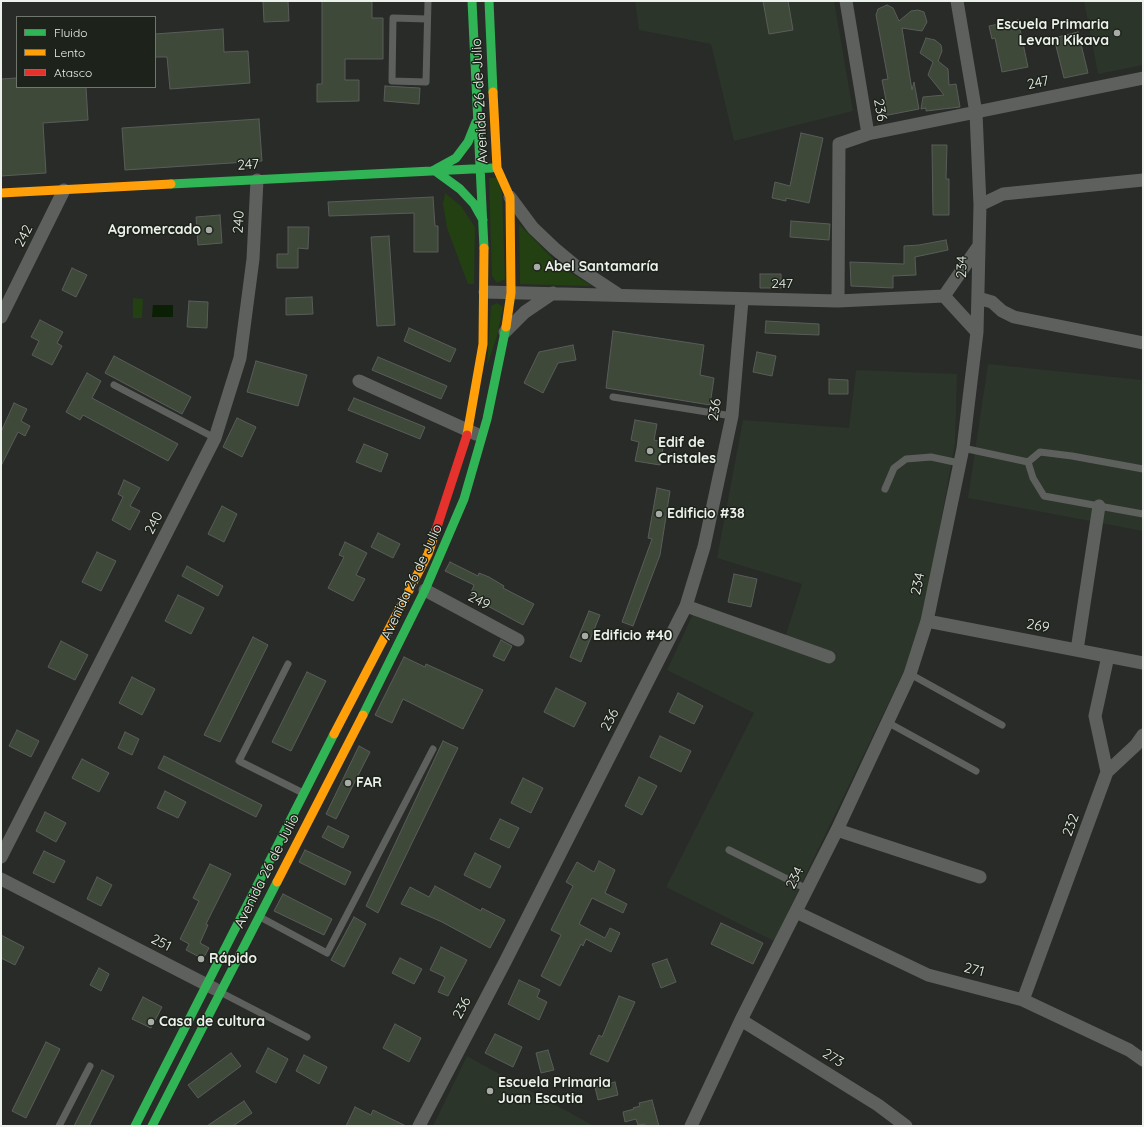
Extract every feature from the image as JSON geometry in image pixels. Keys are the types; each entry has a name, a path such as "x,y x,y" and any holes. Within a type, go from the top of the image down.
{"street":[{"name":"Avenida 26 de Julio","path":"135,1126 303,794 428,554 468,431 483,344 485,292 484,221 477,120 472,1"},
{"name":"Avenida 26 de Julio","path":"152,1126 220,991 260,917 425,590 464,499 482,436 506,332 511,293 510,196 498,168 489,1"},
{"name":"236","path":"838,301 839,144 868,134 846,1"},
{"name":"234","path":"691,1126 741,1020 838,830 910,674 927,621 963,448 976,332 978,298 980,205 976,113 957,1"},
{"name":"247","path":"868,134 1143,78"},
{"path":"477,120 468,142 456,158 434,170 460,189 474,204 484,221"},
{"name":"247","path":"1,193 434,170 498,168"},
{"name":"240","path":"1,857 215,438 240,358 253,260 257,180"},
{"path":"980,205 1003,194 1143,180"},
{"name":"242","path":"1,317 64,190"},
{"path":"510,196 533,228 554,248 578,268 619,295"},
{"path":"976,332 944,296 979,246"},
{"name":"247","path":"485,292 742,300 838,301 944,296"},
{"path":"506,332 525,312 553,293"},
{"path":"978,298 992,302 1002,311 1014,317 1143,343"},
{"name":"236","path":"419,1126 505,962 686,606 704,547 732,416 742,300"},
{"path":"359,381 482,436"},
{"path":"1077,650 1099,506"},
{"name":"249","path":"425,590 518,640"},
{"path":"686,606 829,657"},
{"name":"269","path":"927,621 1143,663"},
{"path":"1108,656 1095,716 1108,772"},
{"path":"1108,772 1136,745 1143,735"},
{"name":"232","path":"1023,1000 1108,772"},
{"path":"838,830 980,877"},
{"name":"251","path":"1,879 220,991"},
{"name":"271","path":"796,912 928,975 1023,1000 1129,1050 1143,1060"},
{"name":"273","path":"741,1020 878,1106 906,1126"}],"lane":[{"path":"427,19 393,18 392,81 426,82 428,1"},
{"path":"114,385 215,438"},
{"path":"613,397 732,416"},
{"path":"963,448 1028,462"},
{"path":"1028,462 1040,452 1072,456 1143,469"},
{"path":"885,489 894,468 906,459 931,457 959,463"},
{"path":"1028,462 1033,478 1044,496 1143,514"},
{"path":"288,664 239,761 303,794"},
{"path":"910,674 1002,725"},
{"path":"888,722 976,771"},
{"path":"260,917 327,953 433,749"},
{"path":"729,850 807,889"},
{"name":"251","path":"220,991 307,1037"},
{"path":"59,1126 90,1066"}],"shaded area":[{"path":"635,1 834,1 853,111 734,141 711,44 639,30"},
{"name":"Escuela Primaria Levan Kikava","path":"1084,1 1143,1 1143,65 1098,74"},
{"path":"153,305 173,305 173,317 152,317"},
{"path":"988,364 1143,380 1143,531 968,498"},
{"path":"856,370 957,374 955,443 923,621 904,671 774,941 666,887 754,713 667,670 693,614 782,647 802,584 717,558 743,420 849,428"},
{"name":"Escuela Primaria Juan Escutia","path":"467,1056 594,1126 433,1126"}],"green space":[{"path":"489,178 497,178 502,193 505,279 497,283 492,276"},
{"path":"445,193 461,206 475,227 474,284 468,284 447,228 443,204"},
{"path":"519,224 560,266 592,286 520,284"},
{"path":"133,298 143,299 142,318 133,318"},
{"path":"497,303 503,307 497,336 487,366 491,306"}],"building":[{"path":"263,1 288,1 289,21 264,22"},
{"path":"322,1 372,1 372,18 383,18 383,59 345,59 345,80 359,80 359,101 317,102 317,84 322,84"},
{"path":"763,1 788,1 793,30 769,34"},
{"path":"887,5 893,8 899,21 911,11 918,10 924,12 927,22 922,31 902,28 912,90 914,82 919,109 883,116 881,101 886,100 882,80 888,79 876,15 878,9"},
{"path":"1018,20 1028,67 1002,72 995,38 992,39 989,26"},
{"path":"223,29 224,52 248,51 250,83 170,89 167,57 156,57 156,34"},
{"path":"1078,32 1088,73 1064,78 1054,38"},
{"path":"926,38 935,40 941,45 942,51 938,61 948,69 949,85 956,84 960,107 926,111 926,108 921,109 923,97 944,95 928,75 933,62 920,53"},
{"path":"16,78 16,88 86,88 88,120 43,123 46,173 1,176 1,79"},
{"path":"385,86 420,88 419,104 384,101"},
{"path":"259,119 262,161 125,170 122,128"},
{"path":"801,133 823,138 809,203 786,198 786,201 772,198 775,182 790,186"},
{"path":"932,145 947,145 946,179 949,179 949,215 933,215"},
{"path":"433,197 435,226 438,226 438,252 414,252 414,213 329,216 328,202"},
{"name":"Agromercado","path":"220,215 222,243 198,245 196,217"},
{"path":"791,221 830,224 829,240 790,237"},
{"path":"288,227 309,227 308,249 298,248 298,268 277,268 277,254 288,254"},
{"path":"389,236 395,325 377,326 371,237"},
{"path":"946,240 948,250 915,257 916,275 893,276 893,288 851,286 850,262 904,264 904,246"},
{"path":"72,268 87,275 76,297 62,290"},
{"path":"760,274 781,274 781,288 760,288"},
{"path":"312,297 313,314 286,315 286,298"},
{"path":"189,301 208,302 207,328 187,327"},
{"path":"40,320 63,332 57,343 62,346 52,365 32,355 39,341 31,337"},
{"path":"766,321 819,324 819,335 765,333"},
{"path":"409,328 456,349 450,362 404,341"},
{"path":"613,331 704,345 700,375 714,378 710,405 606,388"},
{"path":"573,345 576,360 558,363 543,393 524,383 539,352"},
{"path":"757,352 776,356 772,376 753,372"},
{"path":"114,356 191,397 182,414 105,373"},
{"path":"378,357 447,386 441,399 372,370"},
{"path":"256,361 307,375 298,406 247,392"},
{"path":"87,373 101,381 92,398 178,444 168,461 83,415 80,420 66,412"},
{"path":"829,379 848,380 848,394 829,394"},
{"path":"354,398 425,427 420,439 348,410"},
{"path":"14,403 27,409 21,421 30,426 25,436 18,432 1,466 1,432"},
{"path":"237,418 256,427 242,457 223,447"},
{"name":"Edif de Cristales","path":"635,420 657,424 654,440 664,442 660,465 635,461 639,442 631,440"},
{"path":"364,444 388,454 381,472 356,462"},
{"path":"124,480 140,488 130,506 140,511 130,530 112,520 123,497 118,494"},
{"path":"657,488 670,491 660,555 633,626 622,622 652,539 648,538"},
{"path":"222,506 237,514 224,542 208,534"},
{"path":"378,533 400,544 393,558 371,547"},
{"path":"345,542 367,553 356,575 365,579 353,601 328,588 344,557 339,555"},
{"path":"97,552 116,561 101,591 82,582"},
{"path":"450,562 478,576 479,573 489,577 504,586 503,588 534,604 523,625 484,604 486,601 470,595 474,585 445,571"},
{"path":"187,566 223,586 218,596 182,576"},
{"path":"734,574 757,579 751,607 728,602"},
{"path":"178,595 204,608 191,634 165,621"},
{"name":"Edificio #40","path":"589,611 600,615 581,662 570,657"},
{"path":"253,637 268,645 220,742 204,735"},
{"path":"501,640 512,646 504,661 493,656"},
{"path":"61,641 88,655 75,680 48,667"},
{"path":"404,657 425,667 426,664 483,690 463,729 403,699 392,723 375,715"},
{"path":"307,672 326,681 291,751 272,742"},
{"path":"132,677 155,689 142,715 119,703"},
{"path":"556,688 586,703 574,727 544,712"},
{"path":"678,693 703,706 694,724 669,712"},
{"path":"17,730 39,741 31,757 9,746"},
{"path":"125,732 139,739 132,755 118,748"},
{"path":"660,736 691,751 681,772 650,757"},
{"path":"443,741 458,748 378,913 366,906"},
{"name":"FAR","path":"359,746 370,752 336,819 326,814"},
{"path":"164,756 262,805 256,817 158,768"},
{"path":"82,759 109,773 99,792 72,778"},
{"path":"639,777 657,786 642,815 625,806"},
{"path":"523,778 543,788 531,813 511,803"},
{"path":"165,791 186,802 178,818 157,808"},
{"path":"45,812 66,823 56,842 36,831"},
{"path":"500,819 519,828 509,848 490,839"},
{"path":"328,826 349,836 343,848 322,837"},
{"path":"305,850 351,872 345,885 299,862"},
{"path":"44,851 65,861 54,883 33,873"},
{"path":"475,853 501,866 490,888 464,875"},
{"path":"599,861 615,870 605,893 627,904 623,913 592,898 579,924 605,938 610,928 620,933 611,952 586,939 583,946 581,944 560,986 541,976 561,935 551,930 573,886 566,882 577,862 594,872"},
{"path":"210,864 231,874 206,924 208,925 200,943 209,948 203,959 186,950 189,944 180,939 199,901 193,898"},
{"path":"97,877 112,885 101,906 87,899"},
{"path":"435,886 481,911 482,908 505,920 490,948 442,922 401,904 410,887 429,897"},
{"path":"283,894 332,919 324,935 274,911"},
{"path":"354,917 366,924 344,967 331,960"},
{"path":"721,923 763,943 753,964 711,944"},
{"path":"1,935 24,947 15,965 1,958"},
{"path":"441,947 467,960 448,996 438,992 445,977 430,970"},
{"path":"400,958 422,969 414,984 392,973"},
{"path":"667,959 676,982 661,988 652,964"},
{"path":"99,968 109,974 101,991 90,985"},
{"path":"519,980 540,990 537,997 547,1002 539,1020 508,1004"},
{"path":"619,996 635,1002 608,1062 590,1054 599,1035 602,1037"},
{"path":"143,997 162,1007 151,1028 132,1019"},
{"path":"395,1024 421,1038 409,1062 383,1048"},
{"path":"495,1034 522,1047 513,1067 485,1053"},
{"path":"46,1042 60,1049 26,1118 12,1111"},
{"path":"268,1048 288,1059 276,1083 256,1072"},
{"path":"548,1050 554,1070 541,1073 536,1053"},
{"path":"231,1053 241,1066 198,1098 188,1085"},
{"path":"304,1055 327,1067 319,1084 296,1071"},
{"path":"102,1070 114,1076 89,1126 74,1126"},
{"path":"615,1082 618,1095 598,1100 595,1087"},
{"path":"652,1100 659,1126 645,1126 645,1124 638,1125 636,1119 625,1122 623,1112 640,1106 639,1103"},
{"path":"244,1101 252,1113 233,1126 207,1126"},
{"path":"355,1107 371,1115 373,1110 406,1126 346,1126"}],"traffic: fast":[{"path":"472,1 484,248"},
{"path":"489,1 493,92"},
{"path":"436,169 456,158 468,142 476,122"},
{"path":"171,184 492,168"},
{"path":"434,170 460,189 474,204 483,220"},
{"path":"363,715 425,590 464,499 487,419 506,327"},
{"path":"135,1126 334,734"},
{"path":"152,1126 277,882"}],"traffic: slow":[{"path":"493,92 497,168 510,197 511,293 506,327"},
{"path":"1,193 171,184"},
{"path":"467,435 483,344 484,248"},
{"path":"334,734 428,554 436,530"},
{"path":"277,882 363,715"}],"traffic: jam":[{"path":"436,530 467,435"}],"place":[{"name":"Escuela Primaria Levan Kikava","path":"1117,33"},
{"name":"Agromercado","path":"209,230"},
{"name":"Abel Santamaría","path":"537,267"},
{"name":"Edif de Cristales","path":"650,451"},
{"name":"Edificio #38","path":"659,514"},
{"name":"Edificio #40","path":"585,636"},
{"name":"FAR","path":"348,783"},
{"name":"Rápido","path":"201,959"},
{"name":"Casa de cultura","path":"151,1022"},
{"name":"Escuela Primaria Juan Escutia","path":"490,1091"}]}
